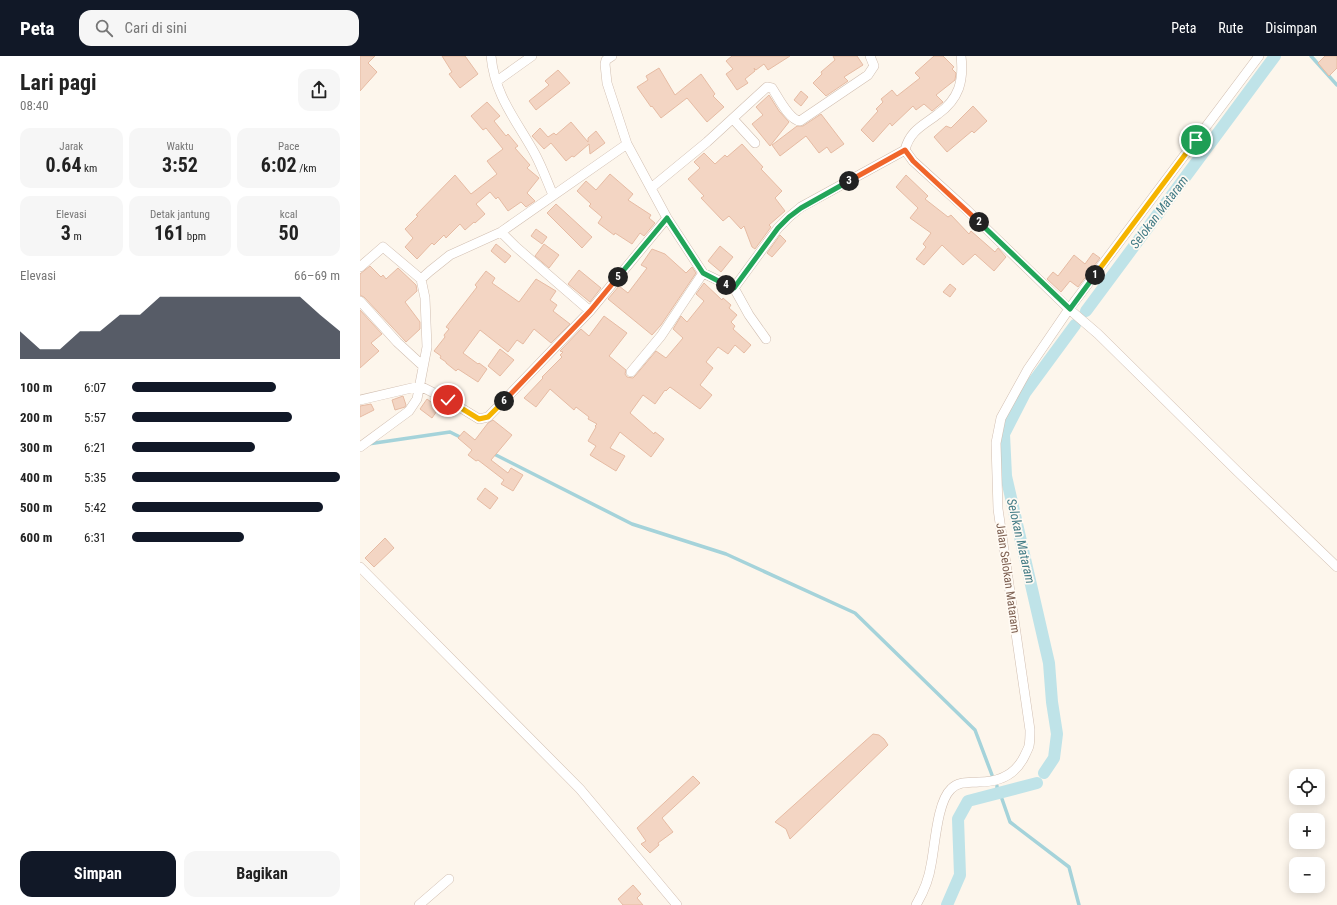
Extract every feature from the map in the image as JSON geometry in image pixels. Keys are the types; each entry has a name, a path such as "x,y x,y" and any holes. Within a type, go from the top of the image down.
{"street":[{"path":"491,56 499,92 536,156 553,194"},
{"path":"497,81 532,56"},
{"path":"612,56 606,60 605,64 607,82 627,144 650,188 667,218 703,273 734,288 749,315 766,339"},
{"path":"650,188 732,119 764,89 770,87 772,88 790,115 796,120 800,121 868,75 874,66 870,56"},
{"path":"734,288 778,228 789,217 801,208 905,150 908,140 914,132 939,114 951,102 959,90 962,66 961,56"},
{"name":"Jalan Selokan Mataram","path":"916,905 922,894 931,866 944,798 949,790 956,784 962,782 988,782 1003,778 1020,765 1029,746 1030,730 998,509 996,443 1001,418 1028,369 1070,309 1259,56"},
{"path":"732,119 755,143"},
{"path":"421,279 450,255 501,232 553,194 627,144"},
{"path":"905,150 913,161 1098,334 1337,567"},
{"path":"360,400 420,386 448,400 479,419 488,417 590,311 667,218"},
{"path":"501,232 590,311"},
{"path":"360,267 383,247 421,279 425,298 427,347 417,399 409,410 360,447"},
{"path":"631,372 661,336 703,273"},
{"path":"360,301 397,342 423,366"},
{"path":"360,567 580,789 677,905"},
{"path":"419,905 449,879"}],"building":[{"path":"360,56 375,56 368,63 377,72 360,91"},
{"path":"442,56 465,56 478,74 460,88 449,74 452,72"},
{"path":"732,56 790,56 768,70 764,64 756,70 754,68 755,71 745,79 748,83 737,90 726,74 733,69 726,61"},
{"path":"833,56 857,56 863,65 844,77 848,81 826,96 813,83 822,74 821,72 835,60"},
{"path":"934,56 943,56 954,67 952,69 956,73 955,80 936,95 943,102 932,111 924,104 916,110 913,106 892,126 890,123 873,142 861,130 878,111 876,109 883,102 881,99 892,90 897,96 920,78 915,73"},
{"path":"1325,56 1337,56 1337,68 1329,76 1318,63"},
{"path":"659,68 675,95 701,74 715,94 713,96 724,107 707,122 687,98 661,118 637,87 648,80 646,76"},
{"path":"558,70 570,83 536,110 529,101 549,85 545,81"},
{"path":"801,91 808,97 801,106 794,100"},
{"path":"769,95 779,111 789,122 770,146 752,124 763,115 756,107"},
{"path":"487,102 500,116 494,121 506,136 508,134 518,146 515,148 530,165 527,168 539,178 527,193 535,201 526,207 521,202 508,211 498,197 496,199 490,192 476,204 485,214 465,230 460,224 446,238 444,235 434,245 432,243 417,259 405,247 413,238 405,229 418,216 416,215 455,175 471,194 497,174 487,161 503,149 486,128 483,130 471,116"},
{"path":"973,106 987,121 974,133 972,131 947,152 934,137 946,126 951,128"},
{"path":"821,114 844,144 831,153 827,147 819,153 806,136 780,156 772,145 797,126 803,126"},
{"path":"571,122 588,142 588,138 596,131 605,143 590,154 589,144 574,157 572,156 566,161 551,143 544,149 532,136 540,128 548,137 554,133 556,135"},
{"path":"742,144 763,167 761,169 782,191 775,198 785,211 769,225 771,227 755,249 752,247 744,226 741,229 729,216 723,221 701,198 704,196 688,179 700,168 694,162 704,153 715,164 725,155 727,157"},
{"path":"610,174 633,194 628,200 651,215 649,218 655,223 644,236 640,233 632,244 615,233 614,235 598,223 602,217 589,206 591,204 577,191 586,181 596,190"},
{"path":"906,175 928,196 925,199 948,217 951,215 969,234 971,231 995,252 998,248 1006,257 994,271 975,254 963,265 942,245 924,265 916,259 926,247 923,244 931,233 910,218 918,208 896,187"},
{"path":"556,204 592,237 582,248 547,213"},
{"path":"536,229 547,237 542,244 531,236"},
{"path":"780,235 786,241 772,257 767,253"},
{"path":"496,244 511,256 505,263 491,251"},
{"path":"544,244 559,255 549,268 535,256"},
{"path":"720,246 733,257 721,272 708,261"},
{"path":"652,249 665,254 686,273 692,267 696,273 661,325 652,335 608,299 619,286 628,293 647,268 641,265"},
{"path":"1093,253 1100,258 1078,287 1070,281 1061,292 1047,279 1053,272 1058,276 1074,255 1085,264"},
{"path":"370,266 381,277 383,275 386,279 398,268 416,285 417,291 405,302 420,322 420,329 406,342 364,297 360,295 360,274"},
{"path":"579,270 601,288 590,302 568,284"},
{"path":"486,271 495,278 492,283 519,302 536,279 556,291 550,300 557,305 553,311 570,324 551,343 534,329 523,344 517,340 508,352 480,330 463,353 487,369 478,382 458,369 456,371 434,351 445,337 444,335 449,329 446,327 477,287 475,285"},
{"path":"704,283 722,300 723,298 731,305 729,308 737,315 731,322 735,326 733,329 751,345 744,353 735,345 728,354 718,347 706,362 713,368 700,385 712,395 700,409 670,387 666,391 665,390 655,404 643,395 630,413 654,434 655,432 664,439 651,457 620,432 610,448 625,456 616,471 590,455 596,446 588,441 597,424 588,419 589,417 576,407 574,410 550,389 536,407 524,398 562,357 560,355 563,352 560,351 581,329 589,336 604,316 627,333 609,356 626,370 625,374 627,377 633,378 656,351 666,358 683,338 673,329 681,316 687,322 704,301 696,294"},
{"path":"950,284 956,289 950,297 943,292"},
{"path":"360,310 382,334 371,343 379,351 360,368"},
{"path":"500,349 514,360 500,376 488,366"},
{"path":"403,396 406,405 405,407 395,410 392,400"},
{"path":"427,399 439,408 432,418 420,409"},
{"path":"371,404 374,410 360,417 360,406"},
{"path":"493,420 512,435 491,460 508,473 511,468 523,475 513,491 501,484 504,480 478,460 476,461 468,455 472,450 458,438 464,431 475,440 488,423"},
{"path":"485,488 498,498 490,509 477,499"},
{"path":"385,538 394,548 374,567 365,558"},
{"path":"873,734 879,735 888,745 790,839 786,829 775,822"},
{"path":"693,776 700,783 662,818 673,832 658,843 659,845 650,853 641,844 646,841 637,828"},
{"path":"633,885 641,894 637,898 643,905 623,905 618,899"}],"waterway":[{"name":"Selokan Mataram","path":"1086,311 1275,56"},
{"path":"1311,56 1337,85"},
{"name":"Selokan Mataram","path":"1044,773 1054,758 1057,734 1052,702 1049,663 1006,476 1004,434 1025,393 1075,325"},
{"path":"368,444 450,432 464,439"},
{"path":"492,453 632,524 726,554 855,613 975,730 992,775"},
{"name":"Selokan Mataram","path":"947,905 960,875 958,819 968,801 1037,783"},
{"path":"1002,799 1010,822 1069,867 1079,905"}],"route":[{"path":"448,400 479,419 488,417 590,311 667,218 703,273 734,288 778,228 789,217 801,208 905,150 913,161 967,210 1070,309 1196,140"}]}
